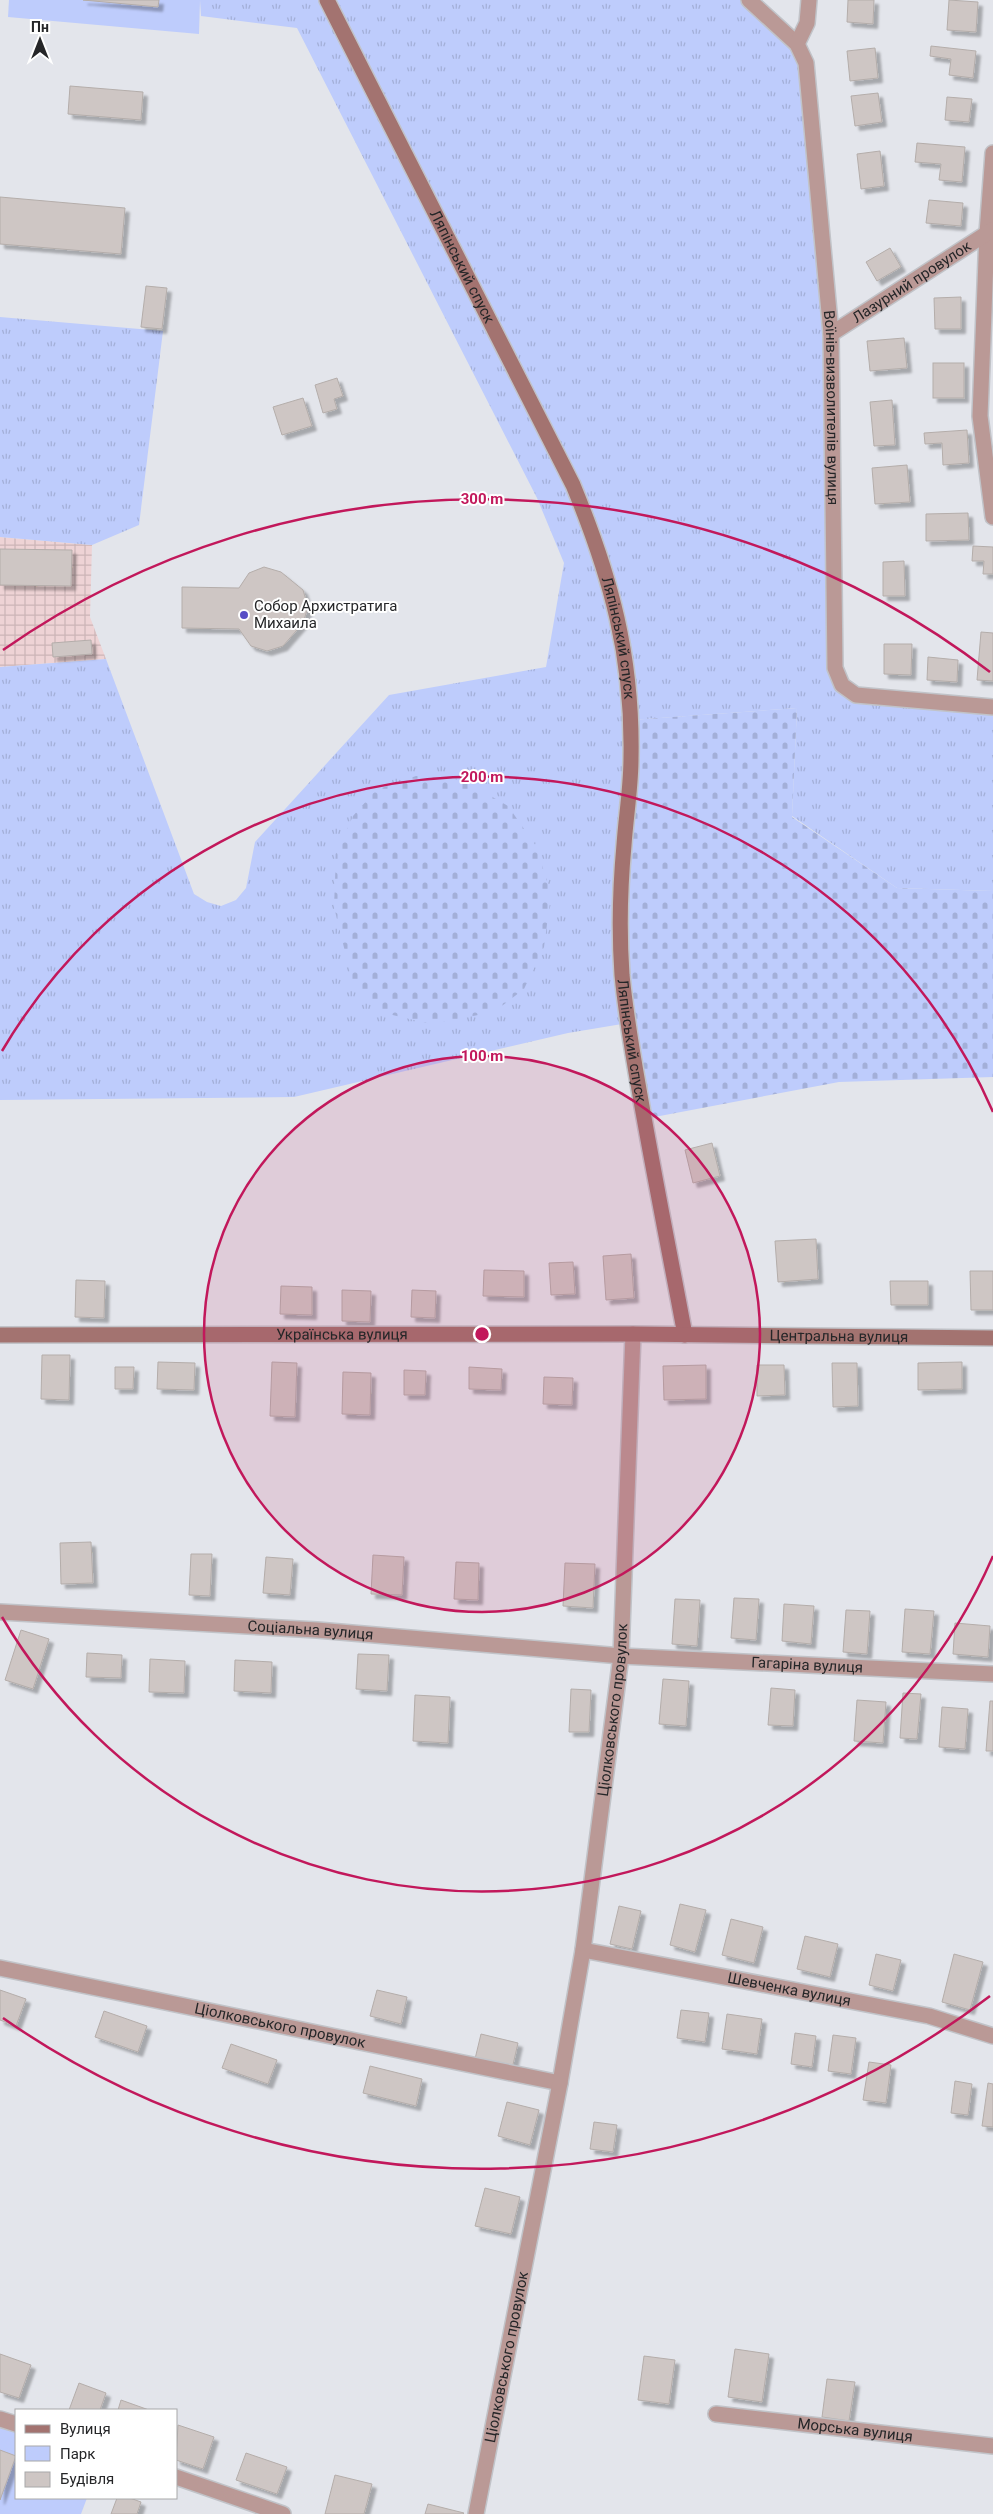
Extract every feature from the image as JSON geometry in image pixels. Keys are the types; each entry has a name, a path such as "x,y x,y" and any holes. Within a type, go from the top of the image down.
{"street":[{"name":"Ляпінський спуск","path":"327,0 573,485 598,546 617,610 627,664 631,720 631,769 621,898 622,975 641,1099 685,1335"},
{"name":"Воїнів-визволителів вулиця","path":"749,0 796,44 806,63 831,334 836,668 842,684 856,695 993,707"},
{"path":"796,44 807,23 809,0"},
{"path":"993,153 980,416 993,516"},
{"name":"Лазурний провулок","path":"831,334 990,231"},
{"name":"Українська вулиця","path":"0,1334 685,1335"},
{"name":"Ціолковського провулок","path":"476,2514 560,2083 583,1950 621,1656 633,1334"},
{"name":"Центральна вулиця","path":"685,1335 993,1338"},
{"name":"Соціальна вулиця","path":"0,1612 317,1630 621,1656"},
{"name":"Гагаріна вулиця","path":"621,1656 993,1674"},
{"name":"Шевченка вулиця","path":"583,1950 929,2016 993,2036"},
{"name":"Ціолковського провулок","path":"0,1968 560,2083"},
{"name":"Морська вулиця","path":"716,2414 993,2446"},
{"path":"0,2419 15,2424"},
{"path":"178,2478 283,2514"}],"shaded area":[{"path":"0,537 92,545 90,617 106,659 0,667"}],"green space":[{"path":"9,0 200,0 199,34 8,17"},
{"path":"200,0 749,0 797,44 831,334 835,668 856,695 993,707 993,891 897,888 792,816 797,708 632,720 628,1023 568,1033 294,1097 0,1100 0,667 106,659 194,894 207,902 221,906 236,900 246,888 255,842 389,695 546,667 564,563 537,498 297,28 201,16"},
{"path":"0,317 163,331 139,525 92,545 0,537"},
{"path":"797,708 792,817 897,888 993,891 993,1077 839,1082 644,1119 622,975 631,720"},
{"path":"416,776 463,780 508,806 536,846 551,894 544,947 524,989 494,1012 431,1024 384,1013 352,980 334,907 336,854 353,816 376,790"},
{"path":"0,2419 15,2424 15,2499 87,2499 81,2514 0,2514"}],"building":[{"path":"83,0 159,0 158,7"},
{"path":"848,0 874,0 873,24 847,22"},
{"path":"949,0 978,2 976,32 947,30"},
{"path":"931,46 976,51 973,78 949,75 951,59 930,56"},
{"path":"875,48 878,78 850,81 847,51"},
{"path":"70,86 143,92 141,120 68,114"},
{"path":"878,93 882,122 855,126 851,96"},
{"path":"947,97 972,99 969,122 945,120"},
{"path":"917,143 965,147 962,182 939,180 941,164 915,162"},
{"path":"880,151 884,186 861,189 857,154"},
{"path":"0,197 125,208 121,254 0,244"},
{"path":"929,200 963,203 961,226 926,223"},
{"path":"890,248 901,267 877,281 866,262"},
{"path":"146,286 167,288 162,329 141,327"},
{"path":"961,297 961,329 935,329 934,298"},
{"path":"904,338 907,368 870,371 867,341"},
{"path":"933,363 964,363 964,398 933,398"},
{"path":"337,378 343,396 334,399 337,409 323,413 315,385"},
{"path":"303,398 312,426 282,435 273,407"},
{"path":"892,400 895,445 874,446 870,402"},
{"path":"967,430 969,463 943,465 942,443 925,444 924,433"},
{"path":"907,465 910,502 875,504 872,468"},
{"path":"968,513 969,540 926,541 926,514"},
{"path":"973,546 993,547 993,574 983,574 984,561 972,561"},
{"path":"0,549 72,550 71,586 0,585"},
{"path":"904,561 905,596 883,596 883,562"},
{"name":"Собор Архистратига Михаила","path":"264,567 281,572 303,590 308,607 303,623 283,646 267,651 251,646 239,629 182,628 182,587 239,588 249,573"},
{"path":"981,632 993,633 993,681 977,680"},
{"path":"91,640 92,654 53,657 52,643"},
{"path":"884,644 912,644 911,675 884,674"},
{"path":"928,657 958,660 957,682 927,680"},
{"path":"712,1143 720,1176 693,1183 685,1150"},
{"path":"816,1239 818,1279 778,1282 775,1241"},
{"path":"631,1254 634,1298 606,1300 603,1256"},
{"path":"573,1262 575,1294 551,1295 549,1263"},
{"path":"484,1270 524,1271 524,1297 483,1296"},
{"path":"970,1271 993,1271 993,1310 971,1310"},
{"path":"76,1280 105,1281 104,1318 75,1317"},
{"path":"890,1281 928,1281 928,1305 891,1305"},
{"path":"281,1286 312,1287 312,1315 280,1314"},
{"path":"342,1290 371,1291 370,1322 342,1321"},
{"path":"412,1290 436,1291 435,1318 411,1317"},
{"path":"42,1355 70,1355 69,1400 41,1399"},
{"path":"158,1362 195,1363 194,1390 157,1389"},
{"path":"272,1362 297,1363 295,1417 270,1416"},
{"path":"962,1362 962,1389 918,1390 918,1363"},
{"path":"832,1363 857,1363 858,1406 833,1407"},
{"path":"706,1365 706,1399 664,1400 663,1366"},
{"path":"757,1365 784,1365 785,1395 757,1396"},
{"path":"115,1367 134,1367 133,1389 115,1389"},
{"path":"469,1367 502,1369 501,1390 469,1389"},
{"path":"404,1370 426,1371 425,1395 404,1395"},
{"path":"343,1372 371,1373 370,1415 342,1414"},
{"path":"544,1377 573,1378 572,1405 543,1404"},
{"path":"91,1542 93,1583 61,1584 60,1543"},
{"path":"191,1554 212,1554 210,1596 189,1595"},
{"path":"373,1555 404,1557 402,1595 371,1594"},
{"path":"266,1557 293,1559 290,1595 263,1593"},
{"path":"456,1562 479,1563 478,1600 454,1599"},
{"path":"565,1563 595,1564 593,1608 563,1606"},
{"path":"734,1598 759,1599 756,1640 731,1638"},
{"path":"675,1599 700,1600 697,1646 672,1644"},
{"path":"784,1604 814,1606 811,1644 782,1641"},
{"path":"905,1609 934,1611 930,1654 902,1652"},
{"path":"846,1610 870,1611 867,1654 843,1652"},
{"path":"955,1623 990,1626 988,1657 953,1654"},
{"path":"21,1630 49,1639 33,1689 5,1680"},
{"path":"87,1653 122,1655 121,1678 86,1677"},
{"path":"358,1654 389,1655 387,1691 356,1689"},
{"path":"150,1659 185,1661 184,1693 149,1692"},
{"path":"235,1660 272,1662 271,1693 234,1691"},
{"path":"663,1679 689,1681 686,1726 659,1724"},
{"path":"771,1688 795,1690 793,1726 768,1725"},
{"path":"571,1689 591,1690 589,1732 569,1732"},
{"path":"903,1693 921,1694 917,1739 900,1738"},
{"path":"415,1695 450,1697 448,1743 413,1741"},
{"path":"857,1700 886,1702 883,1743 854,1741"},
{"path":"990,1701 993,1701 993,1751 986,1751"},
{"path":"942,1707 968,1709 965,1749 939,1747"},
{"path":"680,1904 706,1910 695,1952 670,1945"},
{"path":"619,1906 641,1911 632,1949 610,1944"},
{"path":"731,1919 763,1927 754,1963 722,1955"},
{"path":"805,1936 838,1944 830,1977 797,1969"},
{"path":"876,1954 901,1960 893,1991 869,1985"},
{"path":"954,1954 983,1962 970,2010 942,2002"},
{"path":"0,1990 26,1999 16,2026 0,2020"},
{"path":"377,1990 407,1997 401,2024 370,2016"},
{"path":"681,2010 709,2013 705,2042 677,2038"},
{"path":"104,2011 147,2026 138,2052 95,2037"},
{"path":"727,2014 762,2019 757,2054 722,2049"},
{"path":"795,2033 816,2036 812,2067 791,2064"},
{"path":"481,2034 518,2043 512,2069 475,2059"},
{"path":"833,2035 856,2038 851,2074 828,2071"},
{"path":"231,2044 277,2060 268,2084 222,2068"},
{"path":"869,2062 891,2065 886,2103 863,2100"},
{"path":"370,2066 422,2079 416,2106 363,2093"},
{"path":"955,2081 972,2084 968,2115 951,2113"},
{"path":"988,2083 993,2084 993,2127 982,2126"},
{"path":"507,2102 539,2110 530,2145 498,2136"},
{"path":"594,2122 617,2125 613,2152 590,2149"},
{"path":"485,2188 520,2197 511,2234 475,2226"},
{"path":"735,2349 769,2354 762,2402 728,2397"},
{"path":"0,2354 31,2365 19,2398 0,2392"},
{"path":"644,2356 675,2360 669,2404 638,2400"},
{"path":"827,2379 855,2382 849,2421 822,2417"},
{"path":"79,2383 106,2393 100,2409 69,2409"},
{"path":"121,2400 146,2409 118,2409"},
{"path":"178,2425 214,2437 203,2469 178,2461"},
{"path":"0,2450 15,2456 15,2459 0,2500"},
{"path":"246,2453 287,2467 277,2494 236,2480"},
{"path":"335,2475 372,2484 364,2514 325,2514"},
{"path":"117,2499 133,2499 141,2502 137,2514 111,2514"},
{"path":"428,2504 464,2513 425,2514"}],"place":[{"name":"Собор Архистратига Михаила","path":"244,615"}]}
